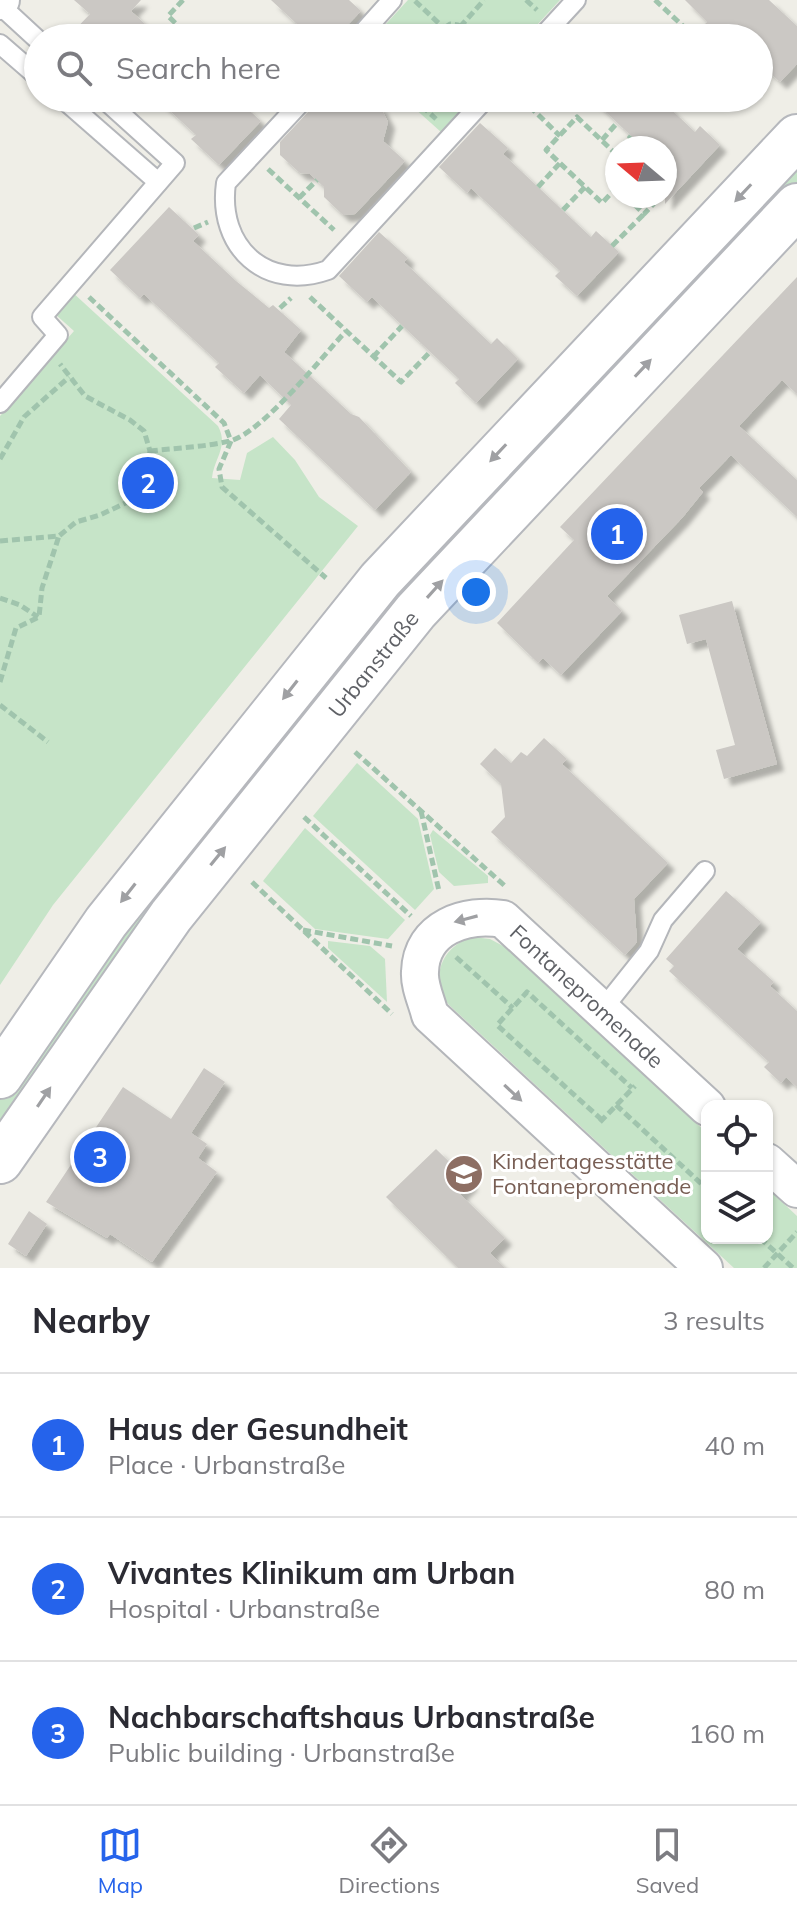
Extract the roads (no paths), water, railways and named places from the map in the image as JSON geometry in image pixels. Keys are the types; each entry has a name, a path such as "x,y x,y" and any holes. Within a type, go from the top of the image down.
{"main road":[{"name":"Urbanstraße","path":"0,1161 345,664 425,530 797,137"},
{"name":"Urbanstraße","path":"0,1076 106,922 345,664 453,569 797,206"}],"street":[{"name":"Fontanepromenade","path":"701,1101 503,919 480,915 447,924 424,954 419,973 430,1015 704,1268"},
{"path":"773,1167 797,1189"}],"lane":[{"path":"371,24 392,0"},
{"path":"554,24 576,0"},
{"path":"0,2 24,26"},
{"path":"0,44 24,65"},
{"path":"78,112 158,182"},
{"path":"0,403 58,335 42,317 175,163 119,112"},
{"path":"292,112 226,183 224,217 240,248 252,261 289,277 310,277 328,270 473,112"},
{"path":"602,1010 649,951 663,920 705,871"}],"place":[{"name":"Vivantes Klinikum am Urban","path":"148,483"},
{"name":"Haus der Gesundheit","path":"617,534"},
{"name":"Nachbarschaftshaus Urbanstraße","path":"100,1157"},
{"name":"Kindertagesstätte Fontanepromenade","path":"464,1174"}]}
